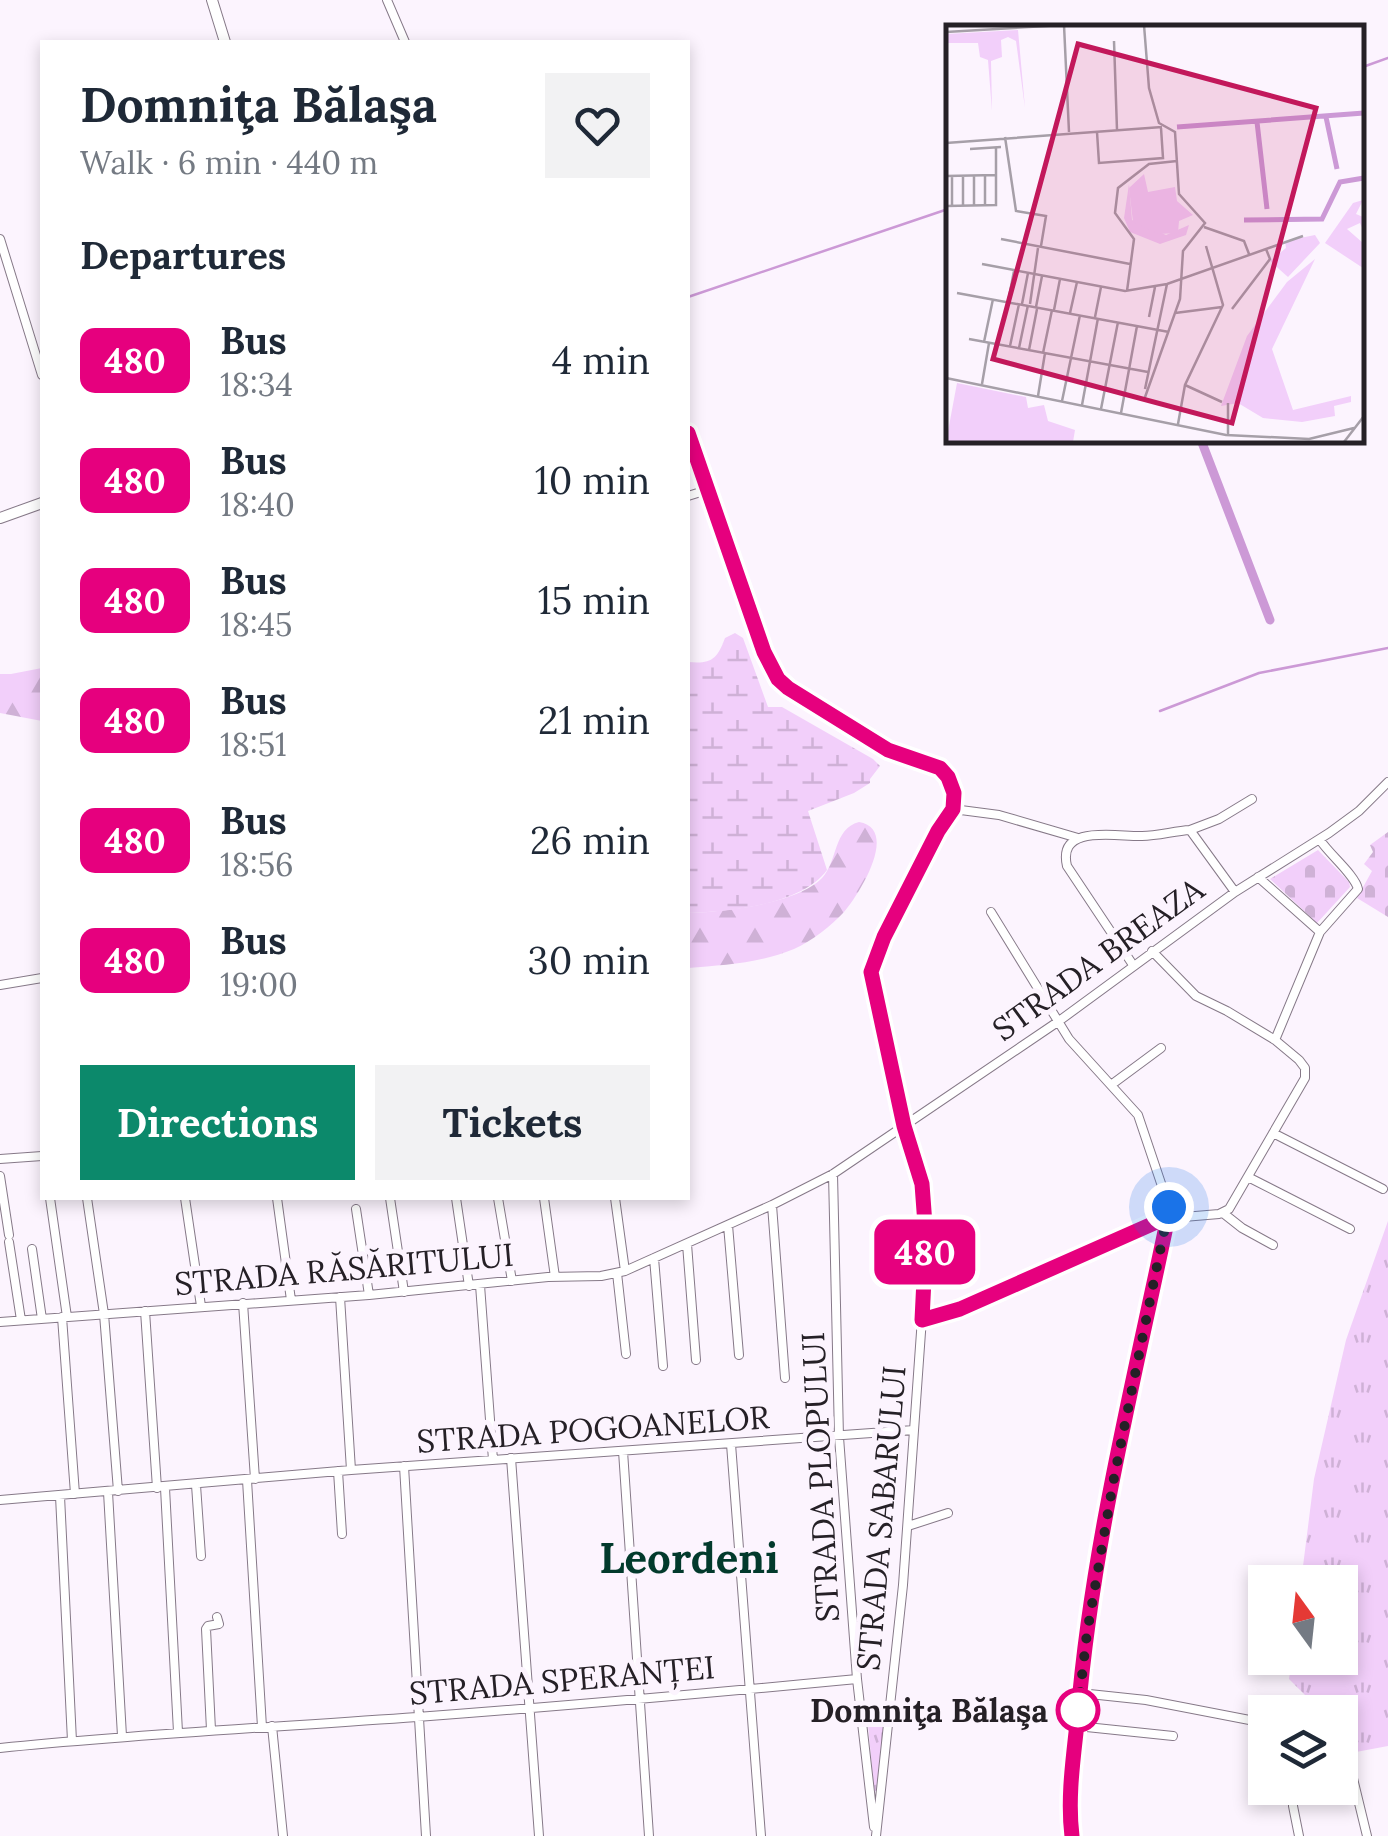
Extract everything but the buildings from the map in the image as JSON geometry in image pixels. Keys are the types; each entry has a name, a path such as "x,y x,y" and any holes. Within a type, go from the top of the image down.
{"street":[{"path":"212,0 224,40"},
{"path":"387,0 405,40"},
{"path":"0,238 40,368"},
{"path":"690,439 764,652 778,679 888,750 940,768 951,782 953,809 999,815 1078,838"},
{"path":"690,495 707,490"},
{"path":"0,518 40,504"},
{"name":"STRADA BREAZA","path":"834,1174 1059,1020 1258,876 1320,840 1388,782"},
{"path":"1133,964 1070,872 1066,854 1071,844 1090,835 1141,836 1190,830 1219,819 1252,799"},
{"name":"STRADA SABARULUI","path":"876,1836 908,1526 926,1248 924,1196 904,1126 871,972 884,937 953,809"},
{"path":"1190,830 1235,892"},
{"path":"1275,1040 1320,932 1359,886 1320,840"},
{"path":"1258,876 1320,932"},
{"path":"991,912 1072,1044 1142,1122 1168,1200 1168,1217 1090,1612 1070,1795 1072,1836"},
{"path":"922,1320 960,1309 1168,1217 1222,1213 1229,1209 1306,1074 1302,1062 1275,1040 1196,996 1152,951"},
{"path":"0,985 40,978"},
{"path":"1112,1085 1161,1048"},
{"path":"1273,1133 1384,1189"},
{"path":"0,1160 40,1156"},
{"name":"STRADA RĂSĂRITULUI","path":"0,1322 594,1277 621,1272 687,1244 834,1174"},
{"name":"STRADA PLOPULUI","path":"834,1174 839,1436 857,1680 876,1836"},
{"path":"0,1176 21,1320"},
{"path":"1248,1176 1350,1229"},
{"path":"50,1200 64,1317 76,1494"},
{"path":"87,1200 104,1314 122,1736"},
{"path":"186,1200 201,1306"},
{"path":"277,1200 291,1300"},
{"path":"390,1200 404,1292"},
{"path":"456,1200 469,1286"},
{"path":"498,1200 512,1281"},
{"path":"544,1200 555,1277"},
{"path":"616,1200 626,1354"},
{"path":"772,1206 785,1378"},
{"path":"356,1209 368,1295"},
{"path":"1222,1213 1273,1244"},
{"path":"728,1225 739,1355"},
{"path":"687,1244 696,1360"},
{"path":"32,1249 42,1318"},
{"path":"654,1258 663,1366"},
{"path":"480,1284 493,1460"},
{"path":"340,1296 350,1470"},
{"path":"243,1304 262,1727"},
{"path":"145,1310 178,1732"},
{"name":"STRADA POGOANELOR","path":"426,1836 404,1466 914,1430"},
{"path":"731,1444 761,1836"},
{"path":"623,1451 650,1836"},
{"path":"511,1458 540,1836"},
{"path":"0,1500 404,1466"},
{"path":"338,1471 342,1534"},
{"path":"196,1485 201,1556"},
{"path":"60,1496 72,1741"},
{"path":"908,1526 948,1513"},
{"path":"206,1627 211,1730"},
{"name":"STRADA SPERANȚEI","path":"0,1748 857,1680"},
{"path":"1080,1693 1146,1700 1248,1720"},
{"path":"272,1726 283,1836"},
{"path":"1077,1726 1173,1736"},
{"path":"869,1796 881,1797"},
{"path":"1358,1797 1368,1836"},
{"path":"1292,1805 1299,1836"}],"green space":[{"path":"735,633 743,638 768,707 782,707 880,766 870,783 854,793 808,811 827,870 815,882 783,899 763,904 690,913 690,662 712,659 725,638"},
{"path":"40,668 40,721 0,713 0,674"},
{"path":"859,822 871,827 876,849 851,904 827,928 781,954 742,963 690,968 690,913 758,905 810,887 827,871 840,838"},
{"path":"1388,832 1388,917 1357,898 1372,871 1364,864 1373,852 1370,845"},
{"path":"1318,850 1350,887 1317,923 1270,879"},
{"path":"1388,1221 1388,1746 1358,1752 1358,1695 1305,1695 1289,1679 1290,1675 1358,1675 1358,1565 1303,1565 1314,1479 1346,1340"},
{"path":"884,1723 876,1791 874,1791 868,1724"}],"waterway":[{"path":"1363,67 1388,58"},
{"path":"690,296 946,210"},
{"path":"1202,442 1270,620"},
{"path":"1160,711 1259,673 1388,648"}],"bus line":[{"name":"480","path":"690,439 764,652 778,679 888,750 940,768 952,787 953,809 884,937 871,972 904,1126 922,1184 926,1238 922,1320 960,1309 1168,1217 1090,1612 1070,1795 1072,1836"}],"place":[{"name":"Domniţa Bălaşa","path":"1078,1710"}],"district":[{"name":"Leordeni","path":"689,1558"}],"route":[{"path":"1078,1710 1114,1478 1169,1207"}]}
